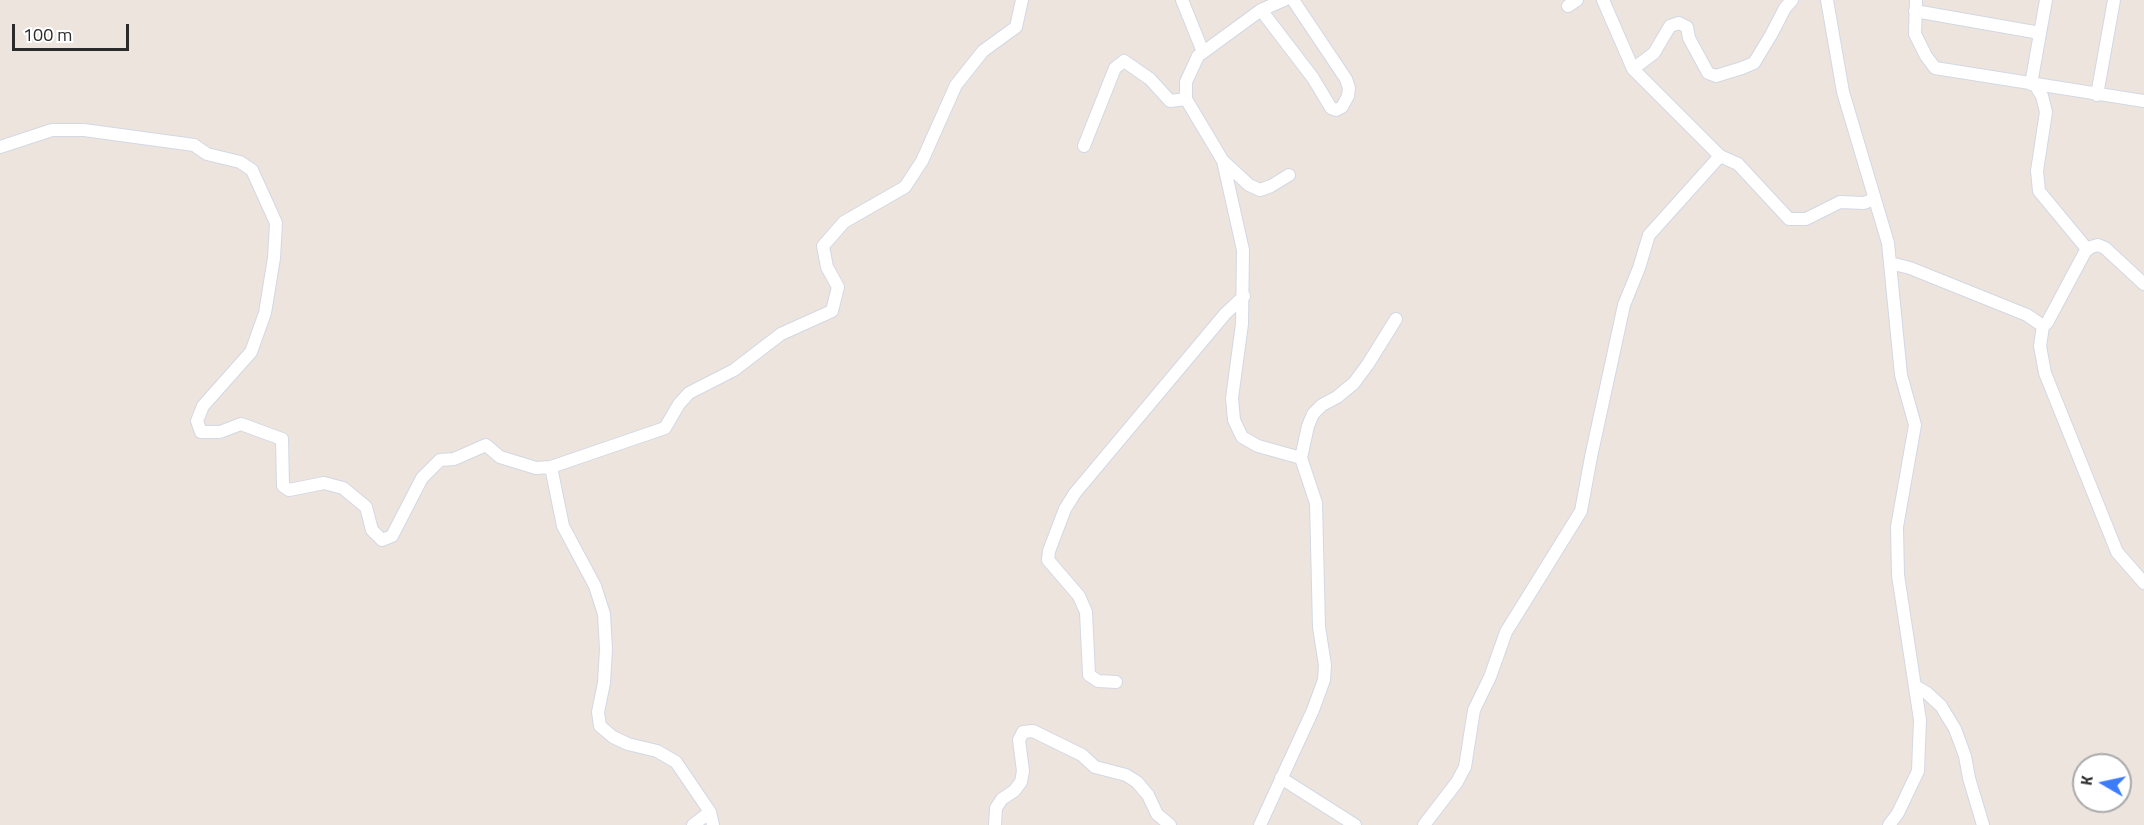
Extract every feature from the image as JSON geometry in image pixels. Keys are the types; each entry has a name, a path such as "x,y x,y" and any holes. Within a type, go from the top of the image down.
{"street":[{"path":"0,147 52,130 84,130 194,145 207,154 240,162 252,170 276,223 274,258 265,313 251,352 203,406 197,421 201,432 220,432 241,424 282,439 283,486 289,490 324,483 343,488 366,507 372,530 382,540 392,536 422,478 440,460 454,459 486,446 500,457 536,468 550,467 665,428 689,393 734,370 782,334 832,311 838,287 827,267 824,246 844,222 905,187 922,161 956,84 983,51 1016,27 1022,0"},
{"path":"1182,0 1203,52"},
{"path":"1284,0 1261,10 1198,56 1186,82 1186,99 1223,161 1249,185 1260,190 1289,175"},
{"path":"1261,10 1313,78 1330,108 1336,110 1342,107 1350,88 1293,0"},
{"path":"1603,0 1633,69 1720,156 1738,164 1789,219 1806,219 1840,202 1874,200"},
{"path":"1633,69 1654,53 1670,26 1679,23 1687,27 1689,38 1708,73 1716,76 1754,63 1785,8 1792,0"},
{"path":"1827,0 1843,92 1888,243 1901,375 1915,425 1897,527 1898,575 1920,720 1918,771 1898,813 1889,825"},
{"path":"2046,0 2033,85 2042,96 2046,112 2037,171 2039,191 2087,249"},
{"path":"2097,95 2114,0"},
{"path":"2040,33 1916,5 1915,34 1935,68 2144,101"},
{"path":"1084,146 1115,68 1124,61 1150,79 1170,101 1186,99"},
{"path":"1424,825 1457,782 1465,767 1474,710 1490,677 1506,632 1581,511 1624,305 1649,235 1720,156"},
{"path":"1223,161 1243,250 1244,296 1232,398 1234,420 1242,436 1258,446 1301,458"},
{"path":"2144,284 2105,248 2094,246 2087,249 2047,323 2043,326 2040,353 2044,373 2117,552 2144,583"},
{"path":"1890,263 1910,268 2026,315 2043,326"},
{"path":"1116,682 1098,681 1089,675 1086,612 1079,596 1048,560 1049,551 1065,509 1075,493 1225,314 1244,296"},
{"path":"1260,825 1313,710 1324,680 1325,665 1319,627 1316,503 1301,458 1308,426 1322,405 1337,397 1354,383 1396,319"},
{"path":"550,467 563,526 595,586 604,614 606,649 604,683 598,712 600,726 613,737 628,744 657,751 676,762 710,812 713,825"},
{"path":"1915,686 1941,706 1955,729 1965,756 1983,825"},
{"path":"995,825 996,808 1021,782 1023,771 1019,740 1023,732 1033,731 1082,755 1095,767 1126,774 1137,782 1148,795 1157,814 1170,825"},
{"path":"1281,778 1355,825"},
{"path":"693,825 710,812"}]}
